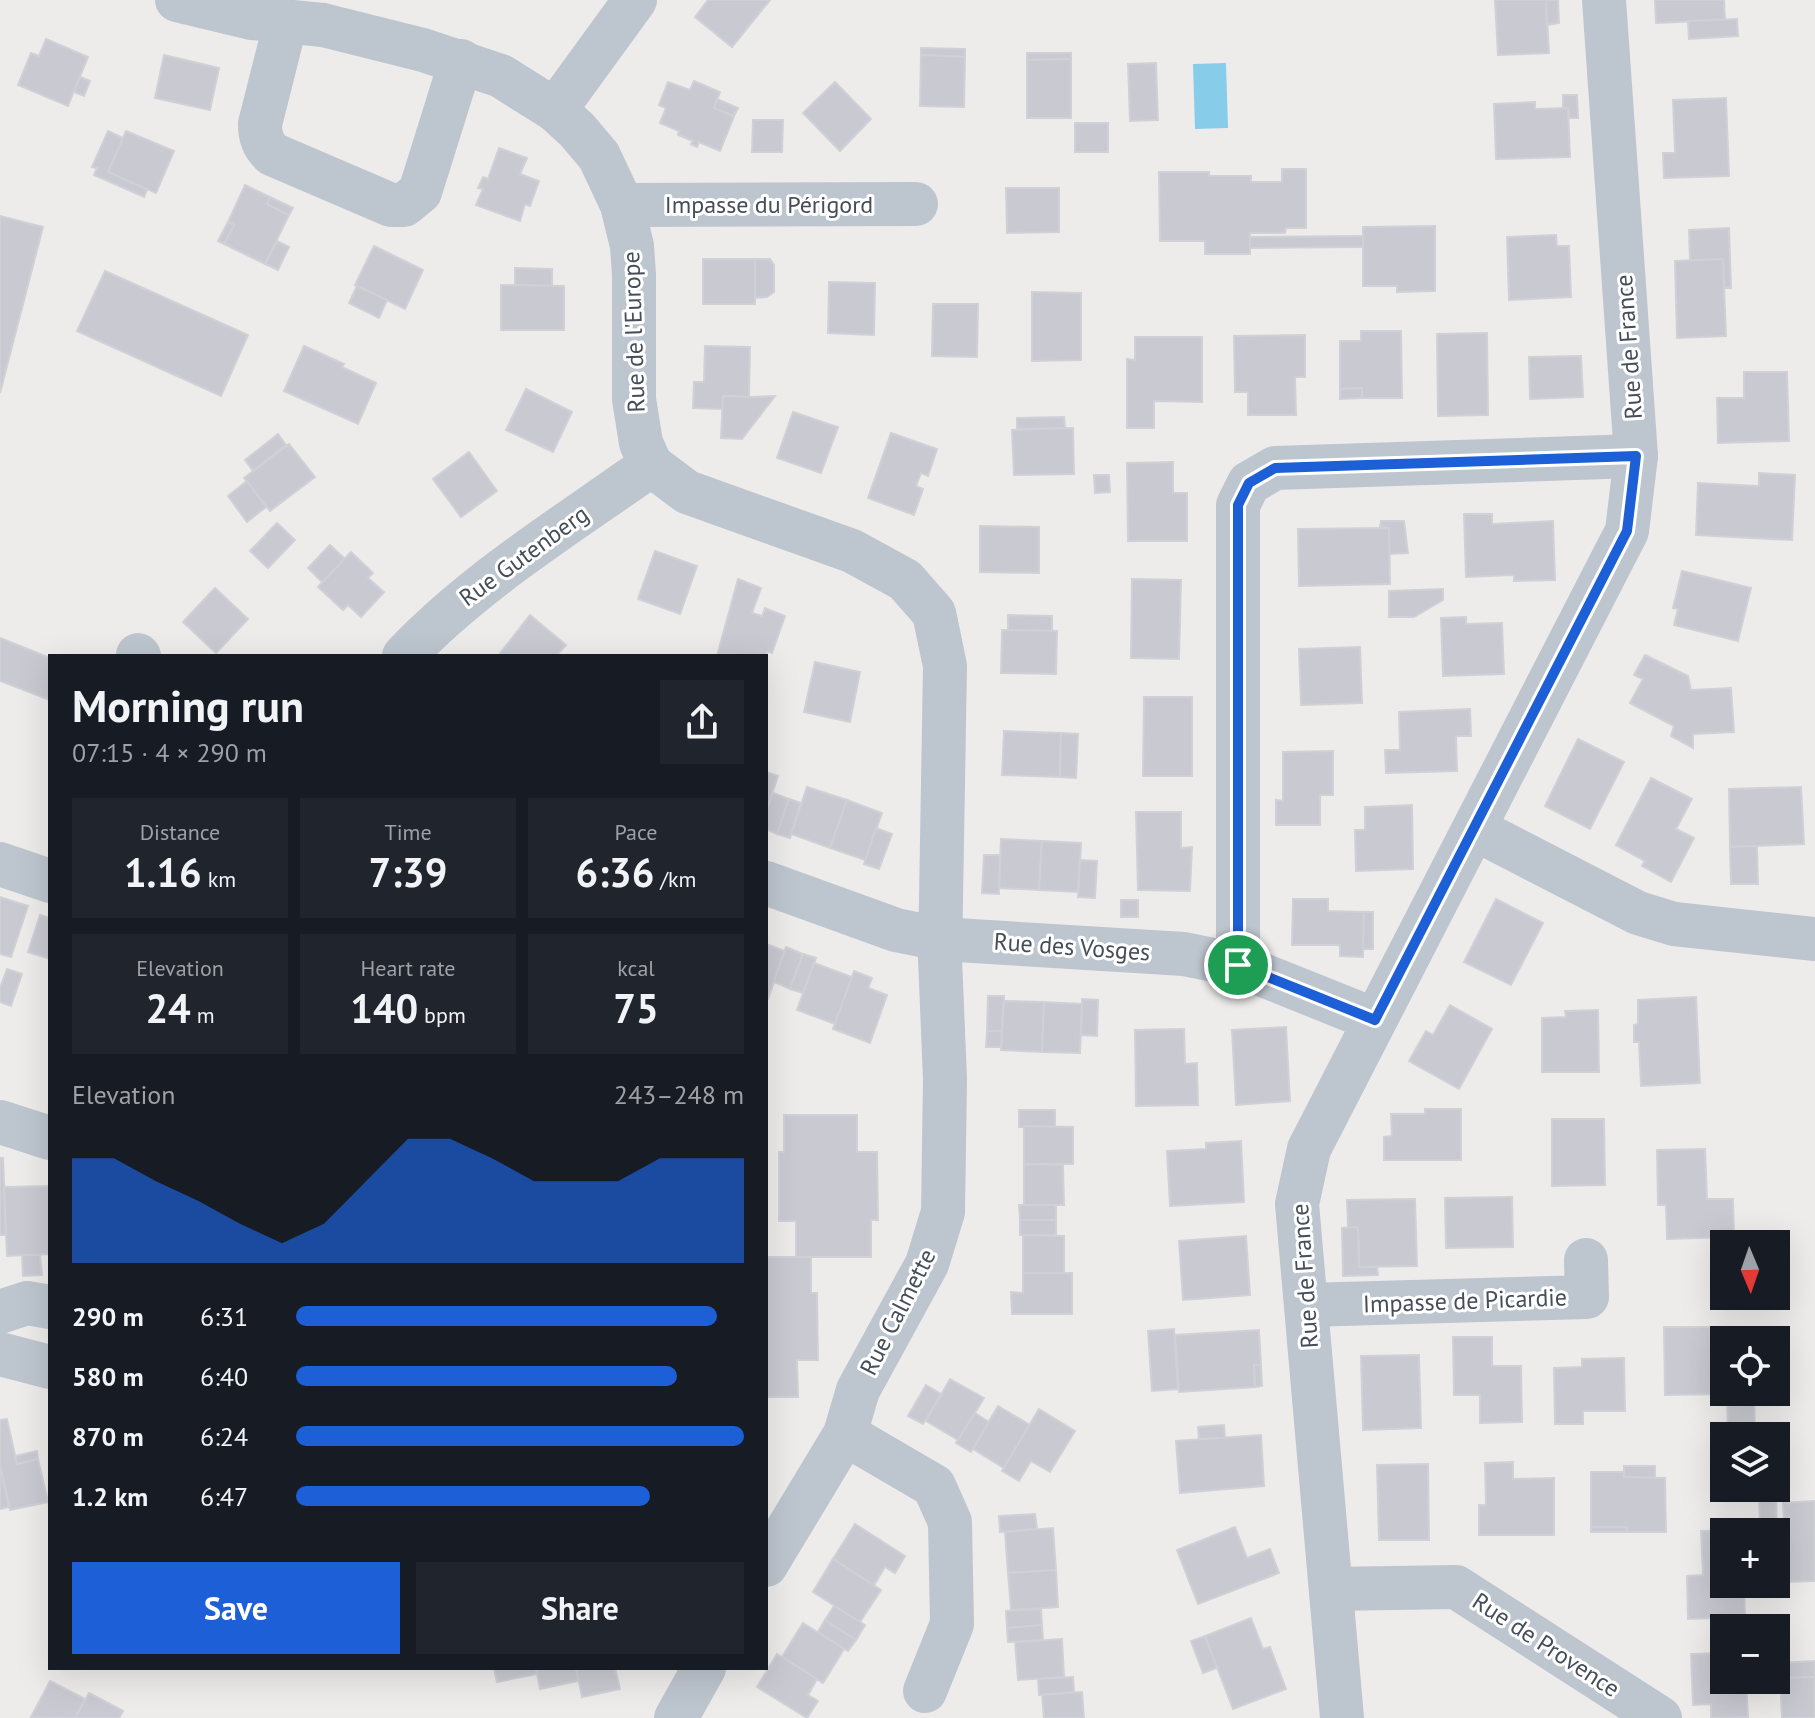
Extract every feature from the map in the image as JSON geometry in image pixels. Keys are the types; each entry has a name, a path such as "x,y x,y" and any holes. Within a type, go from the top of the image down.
{"street":[{"name":"Rue de l'Europe","path":"177,0 252,18 323,25 461,61 501,76 555,110 577,130 599,156 622,205 632,246 634,399 641,443 651,465"},
{"path":"555,110 635,0"},
{"name":"Rue de France","path":"1342,1718 1297,1204 1309,1149 1627,531 1636,456 1604,0"},
{"path":"286,21 260,124 260,136 266,148 272,154 391,205 404,205 420,192 461,61"},
{"name":"Impasse du Périgord","path":"622,205 916,204"},
{"path":"1238,965 1238,505 1249,483 1275,468 1636,456"},
{"path":"651,465 687,492 852,551 905,580 934,613 945,666 940,939"},
{"name":"Rue Gutenberg","path":"406,654 438,620 471,594 651,465"},
{"path":"1475,829 1638,913 1674,924 1815,939"},
{"path":"0,864 48,880"},
{"name":"Rue des Vosges","path":"768,884 896,930 940,939 1184,954 1238,965 1375,1020"},
{"name":"Rue Calmette","path":"768,1562 845,1434 858,1390 927,1264 943,1212 945,1079 940,939"},
{"path":"0,1122 48,1137"},
{"name":"Impasse de Picardie","path":"1306,1305 1587,1297 1586,1260"},
{"path":"0,1312 27,1303 48,1307"},
{"path":"0,1354 48,1366"},
{"path":"845,1434 934,1486 950,1522 952,1624 925,1691"},
{"name":"Rue de Provence","path":"1331,1589 1456,1587 1660,1718"},
{"path":"676,1718 703,1670"}],"water":[{"path":"1226,63 1228,128 1195,129 1193,64"}],"building":[{"path":"708,0 770,0 732,47 695,17"},
{"path":"1495,0 1546,0 1549,53 1498,55"},
{"path":"1546,0 1558,0 1559,23 1547,25"},
{"path":"1655,0 1724,0 1725,20 1656,23"},
{"path":"1737,19 1738,36 1689,39 1688,21"},
{"path":"46,39 88,57 68,106 18,85 31,53 39,56"},
{"path":"921,48 965,49 965,57 921,55"},
{"path":"1027,53 1071,53 1071,59 1027,60"},
{"path":"164,55 219,68 210,110 155,98"},
{"path":"921,55 965,57 964,107 920,106"},
{"path":"1071,59 1071,118 1027,118 1027,60"},
{"path":"1156,63 1158,120 1130,121 1128,64"},
{"path":"80,77 90,81 84,96 74,92"},
{"path":"694,81 720,92 714,108 734,116 720,151 699,142 697,147 691,144 693,141 678,135 679,131 660,123 666,108 659,105 668,82 690,90"},
{"path":"835,82 871,119 840,151 803,113"},
{"path":"1563,95 1577,95 1578,118 1569,118 1568,108 1563,108"},
{"path":"1726,98 1729,176 1664,178 1663,153 1675,153 1673,100"},
{"path":"717,99 738,108 734,116 714,108"},
{"path":"1535,102 1535,109 1568,108 1570,157 1496,159 1494,104"},
{"path":"753,120 783,120 782,152 752,152"},
{"path":"1075,123 1108,123 1108,152 1075,152"},
{"path":"108,131 123,138 108,172 147,189 144,197 94,175 97,168 92,167"},
{"path":"126,131 174,151 156,193 108,172"},
{"path":"499,148 527,158 520,174 539,181 530,206 525,204 520,221 476,205 483,189 478,188 483,177 488,179"},
{"path":"1282,169 1306,169 1306,228 1286,228 1285,233 1250,233 1250,254 1205,254 1205,241 1160,241 1159,172 1209,172 1209,176 1251,176 1251,182 1282,182"},
{"path":"245,185 270,197 267,204 289,215 265,264 224,244 234,225 228,222"},
{"path":"1006,188 1059,188 1059,232 1007,233"},
{"path":"270,197 293,208 289,215 267,204"},
{"path":"0,216 43,227 0,393"},
{"path":"228,222 234,225 224,244 218,241"},
{"path":"1435,226 1435,291 1397,292 1397,286 1363,286 1363,227"},
{"path":"1729,228 1731,288 1724,288 1723,259 1690,261 1689,230"},
{"path":"1556,235 1557,246 1569,246 1571,297 1509,300 1507,237"},
{"path":"1363,236 1363,247 1250,248 1250,237"},
{"path":"277,241 289,247 278,270 265,264"},
{"path":"374,246 423,270 405,309 355,285"},
{"path":"703,259 755,259 755,304 703,304"},
{"path":"755,259 770,259 774,265 774,292 767,297 755,298"},
{"path":"1723,259 1726,336 1677,338 1675,261"},
{"path":"515,268 552,269 552,286 515,285"},
{"path":"105,271 248,335 221,396 77,331"},
{"path":"829,282 875,283 874,335 828,333"},
{"path":"501,285 564,286 564,330 501,330"},
{"path":"357,286 387,300 379,318 349,303"},
{"path":"1032,292 1081,293 1081,360 1032,361"},
{"path":"933,304 978,304 977,357 932,356"},
{"path":"1361,331 1401,331 1402,398 1362,398 1362,388 1340,389 1340,341 1361,341"},
{"path":"1487,333 1488,415 1438,416 1437,334"},
{"path":"1305,335 1305,377 1295,377 1296,415 1248,415 1248,392 1235,392 1234,336"},
{"path":"1135,337 1202,337 1202,402 1154,401 1154,428 1127,428 1127,359 1135,360"},
{"path":"304,346 376,383 358,424 284,391"},
{"path":"705,346 750,347 749,397 723,396 723,409 693,408 694,382 704,382"},
{"path":"1581,356 1583,397 1530,399 1529,357"},
{"path":"1744,372 1787,372 1789,441 1718,443 1717,398 1744,398"},
{"path":"1362,388 1362,398 1340,399 1340,389"},
{"path":"526,389 572,412 553,452 506,430"},
{"path":"723,396 775,396 742,439 721,438"},
{"path":"793,412 838,427 821,473 777,458"},
{"path":"1064,417 1065,428 1017,429 1017,418"},
{"path":"1073,428 1074,474 1014,475 1012,430"},
{"path":"891,433 937,449 928,476 921,473 916,486 923,489 914,515 868,498"},
{"path":"278,434 286,445 253,471 245,460"},
{"path":"289,444 315,477 270,511 244,478"},
{"path":"469,452 497,491 461,517 433,479"},
{"path":"1173,462 1173,493 1187,493 1187,541 1128,541 1127,463"},
{"path":"1759,473 1795,475 1792,540 1696,535 1698,483 1759,486"},
{"path":"1094,475 1109,475 1110,492 1095,493"},
{"path":"247,481 266,507 247,522 228,496"},
{"path":"1464,514 1492,514 1492,524 1553,521 1555,580 1514,581 1514,575 1466,577"},
{"path":"1381,521 1404,521 1408,553 1389,554 1389,528 1380,527"},
{"path":"277,523 295,540 268,568 250,551"},
{"path":"980,526 1039,527 1039,573 980,572"},
{"path":"1389,528 1390,584 1299,586 1298,529"},
{"path":"330,545 345,559 322,582 308,568"},
{"path":"655,551 697,566 680,614 638,599"},
{"path":"351,552 373,573 368,578 384,592 361,617 348,605 343,610 318,587"},
{"path":"1682,571 1751,588 1738,641 1674,625 1678,609 1673,608"},
{"path":"738,579 761,588 752,613 762,616 765,608 785,616 772,653 718,654"},
{"path":"1132,579 1181,580 1179,659 1131,658"},
{"path":"215,588 248,619 216,653 183,622"},
{"path":"1443,589 1443,600 1414,617 1389,617 1389,591"},
{"path":"530,615 566,645 558,654 500,654"},
{"path":"1008,615 1052,616 1052,631 1008,630"},
{"path":"1466,617 1466,624 1502,623 1504,674 1443,676 1441,618"},
{"path":"1002,630 1057,631 1056,674 1001,673"},
{"path":"0,638 48,657 48,699 0,681"},
{"path":"1360,647 1362,703 1301,705 1299,649"},
{"path":"1645,655 1688,676 1691,690 1731,688 1734,732 1693,734 1693,748 1671,736 1674,726 1630,703 1643,679 1634,675"},
{"path":"815,662 860,672 850,722 804,712"},
{"path":"1144,697 1192,697 1192,776 1143,776"},
{"path":"1470,709 1471,736 1456,736 1457,771 1386,773 1385,750 1400,750 1399,712"},
{"path":"1004,731 1061,733 1060,777 1002,775"},
{"path":"1061,733 1078,734 1076,778 1060,777"},
{"path":"1578,739 1624,762 1590,829 1545,806"},
{"path":"1333,751 1333,795 1320,795 1320,825 1276,825 1276,800 1283,801 1283,752"},
{"path":"768,773 778,776 768,806"},
{"path":"1651,778 1692,799 1676,829 1694,838 1671,882 1642,866 1645,861 1616,845"},
{"path":"807,787 847,800 830,848 791,834"},
{"path":"1801,787 1804,844 1730,847 1729,789"},
{"path":"773,793 789,799 777,834 768,830 768,807"},
{"path":"789,799 801,803 790,838 777,834"},
{"path":"847,800 882,813 865,860 830,848"},
{"path":"1412,805 1413,869 1356,871 1355,830 1365,830 1365,807"},
{"path":"1136,812 1181,812 1181,848 1192,847 1190,891 1138,890"},
{"path":"876,828 892,834 879,869 864,864"},
{"path":"1001,839 1042,841 1039,890 999,888"},
{"path":"1042,841 1081,843 1079,892 1039,890"},
{"path":"1757,846 1758,884 1731,884 1730,847"},
{"path":"984,855 1000,855 999,894 982,893"},
{"path":"1080,860 1097,861 1095,898 1078,897"},
{"path":"0,897 28,906 11,957 0,954"},
{"path":"1293,899 1328,899 1328,911 1364,912 1363,957 1340,956 1340,945 1292,945"},
{"path":"1496,899 1543,923 1511,985 1464,962"},
{"path":"1121,900 1138,900 1138,917 1121,917"},
{"path":"1364,912 1373,912 1373,949 1363,949"},
{"path":"40,915 48,917 48,958 28,952"},
{"path":"768,945 785,951 768,999"},
{"path":"786,947 803,954 790,989 774,982"},
{"path":"803,954 816,958 803,993 790,989"},
{"path":"814,963 852,977 835,1024 797,1010"},
{"path":"7,969 22,974 11,1006 0,1002 0,988"},
{"path":"854,971 872,978 868,988 887,995 870,1043 833,1029"},
{"path":"988,996 1004,996 1002,1031 987,1031"},
{"path":"1696,997 1700,1083 1641,1086 1639,1042 1634,1042 1638,1000"},
{"path":"1082,999 1098,1000 1097,1036 1081,1035"},
{"path":"1004,1001 1044,1002 1042,1052 1001,1050"},
{"path":"1044,1002 1082,1004 1080,1053 1042,1052"},
{"path":"1450,1005 1492,1029 1459,1089 1409,1061 1426,1031 1433,1035"},
{"path":"1598,1010 1599,1072 1542,1072 1542,1018 1566,1017 1565,1011"},
{"path":"1286,1027 1290,1101 1236,1105 1232,1030"},
{"path":"1184,1029 1185,1064 1197,1063 1198,1105 1136,1106 1135,1030"},
{"path":"987,1031 1002,1031 1001,1047 986,1047"},
{"path":"1425,1109 1461,1109 1461,1160 1384,1160 1384,1137 1392,1136 1391,1114 1425,1114"},
{"path":"1019,1110 1055,1110 1055,1127 1019,1127"},
{"path":"784,1115 857,1115 857,1152 877,1152 878,1220 871,1220 871,1257 796,1257 796,1221 779,1221 779,1152 784,1152"},
{"path":"1552,1119 1604,1119 1605,1185 1552,1186"},
{"path":"1024,1126 1073,1127 1073,1164 1024,1164"},
{"path":"1241,1141 1244,1202 1170,1206 1167,1151 1206,1149 1206,1143"},
{"path":"1705,1149 1707,1199 1733,1199 1734,1230 1710,1230 1710,1238 1667,1239 1666,1205 1658,1205 1657,1150"},
{"path":"0,1158 3,1158 6,1235 0,1235"},
{"path":"1024,1164 1063,1165 1064,1205 1024,1205"},
{"path":"48,1186 48,1254 7,1256 4,1187"},
{"path":"1512,1197 1513,1247 1446,1248 1445,1198"},
{"path":"1415,1199 1417,1266 1359,1267 1358,1227 1348,1228 1347,1200"},
{"path":"1019,1205 1056,1205 1056,1220 1020,1220"},
{"path":"1020,1220 1056,1220 1056,1235 1020,1235"},
{"path":"1358,1227 1359,1267 1377,1267 1378,1275 1343,1276 1342,1228"},
{"path":"1023,1235 1064,1236 1064,1274 1023,1273"},
{"path":"1246,1236 1250,1295 1183,1300 1179,1241"},
{"path":"22,1255 40,1255 42,1275 23,1276"},
{"path":"768,1257 811,1257 811,1293 817,1293 818,1360 797,1360 798,1397 768,1397"},
{"path":"1023,1273 1072,1273 1072,1314 1012,1314 1011,1292 1023,1293"},
{"path":"1664,1327 1710,1327 1710,1394 1665,1395"},
{"path":"1174,1329 1178,1389 1152,1391 1148,1331"},
{"path":"1259,1330 1261,1365 1254,1365 1255,1387 1179,1392 1175,1335"},
{"path":"1453,1337 1492,1337 1492,1366 1521,1366 1522,1422 1480,1423 1480,1395 1454,1395"},
{"path":"1419,1355 1421,1428 1363,1430 1361,1356"},
{"path":"1624,1358 1625,1411 1583,1411 1583,1424 1555,1424 1554,1368 1582,1367 1582,1359"},
{"path":"1254,1365 1261,1365 1262,1386 1255,1387"},
{"path":"950,1379 984,1398 958,1440 926,1421"},
{"path":"926,1385 941,1394 923,1424 908,1416"},
{"path":"998,1406 1030,1425 1004,1468 973,1449"},
{"path":"1727,1406 1754,1406 1755,1422 1728,1422"},
{"path":"1039,1409 1075,1431 1050,1472 1031,1461 1019,1481 1002,1471"},
{"path":"975,1413 989,1422 971,1452 956,1443"},
{"path":"7,1419 17,1464 38,1459 48,1502 10,1510 0,1465 0,1420"},
{"path":"1224,1425 1225,1438 1199,1439 1198,1427"},
{"path":"1261,1435 1264,1486 1180,1493 1176,1441"},
{"path":"37,1451 38,1459 17,1464 15,1456"},
{"path":"1513,1462 1513,1479 1554,1478 1554,1535 1479,1535 1479,1505 1486,1505 1485,1463"},
{"path":"1428,1464 1429,1540 1379,1540 1377,1465"},
{"path":"0,1465 9,1507 0,1509"},
{"path":"1624,1466 1655,1466 1655,1478 1624,1477"},
{"path":"1591,1472 1624,1472 1624,1477 1665,1478 1666,1532 1627,1532 1627,1527 1591,1527"},
{"path":"1815,1501 1815,1581 1790,1582 1790,1518 1784,1518 1783,1503"},
{"path":"1759,1502 1776,1502 1777,1518 1760,1518"},
{"path":"1035,1514 1037,1529 1000,1532 999,1516"},
{"path":"855,1524 905,1556 895,1573 885,1567 874,1585 833,1559"},
{"path":"1235,1527 1247,1558 1270,1549 1279,1573 1198,1604 1177,1550"},
{"path":"1591,1527 1627,1527 1627,1532 1591,1532"},
{"path":"1053,1528 1056,1570 1008,1573 1005,1532"},
{"path":"1701,1531 1710,1531 1710,1598 1744,1598 1745,1614 1710,1614 1710,1618 1688,1619 1687,1576 1703,1575"},
{"path":"833,1559 881,1590 860,1622 813,1592"},
{"path":"1056,1570 1058,1607 1011,1610 1008,1573"},
{"path":"834,1606 865,1625 856,1640 825,1620"},
{"path":"1041,1609 1042,1625 1007,1628 1006,1611"},
{"path":"1251,1618 1263,1649 1270,1647 1286,1689 1233,1709 1205,1636"},
{"path":"825,1620 856,1640 848,1651 818,1632"},
{"path":"803,1623 844,1649 823,1683 782,1657"},
{"path":"1042,1625 1043,1640 1008,1642 1007,1628"},
{"path":"1205,1636 1217,1668 1203,1673 1191,1641"},
{"path":"1062,1639 1064,1677 1018,1680 1015,1642"},
{"path":"1710,1653 1710,1694 1747,1694 1748,1717 1711,1718 1711,1704 1693,1705 1691,1654"},
{"path":"777,1654 817,1679 808,1695 818,1701 807,1718 757,1687"},
{"path":"1815,1661 1815,1677 1790,1678 1790,1662"},
{"path":"494,1670 536,1670 537,1674 497,1682"},
{"path":"536,1670 576,1670 578,1681 540,1689"},
{"path":"576,1670 615,1670 620,1689 582,1697"},
{"path":"1073,1677 1074,1692 1039,1695 1038,1679"},
{"path":"1815,1677 1815,1718 1782,1718 1781,1694 1790,1694 1790,1678"},
{"path":"50,1681 85,1699 75,1718 31,1717"},
{"path":"1082,1692 1084,1718 1044,1718 1042,1695"},
{"path":"89,1693 123,1711 119,1718 75,1718"}],"route":[{"path":"1636,456 1627,531 1375,1020 1238,965 1238,505 1249,483 1275,468 1636,456"}]}
